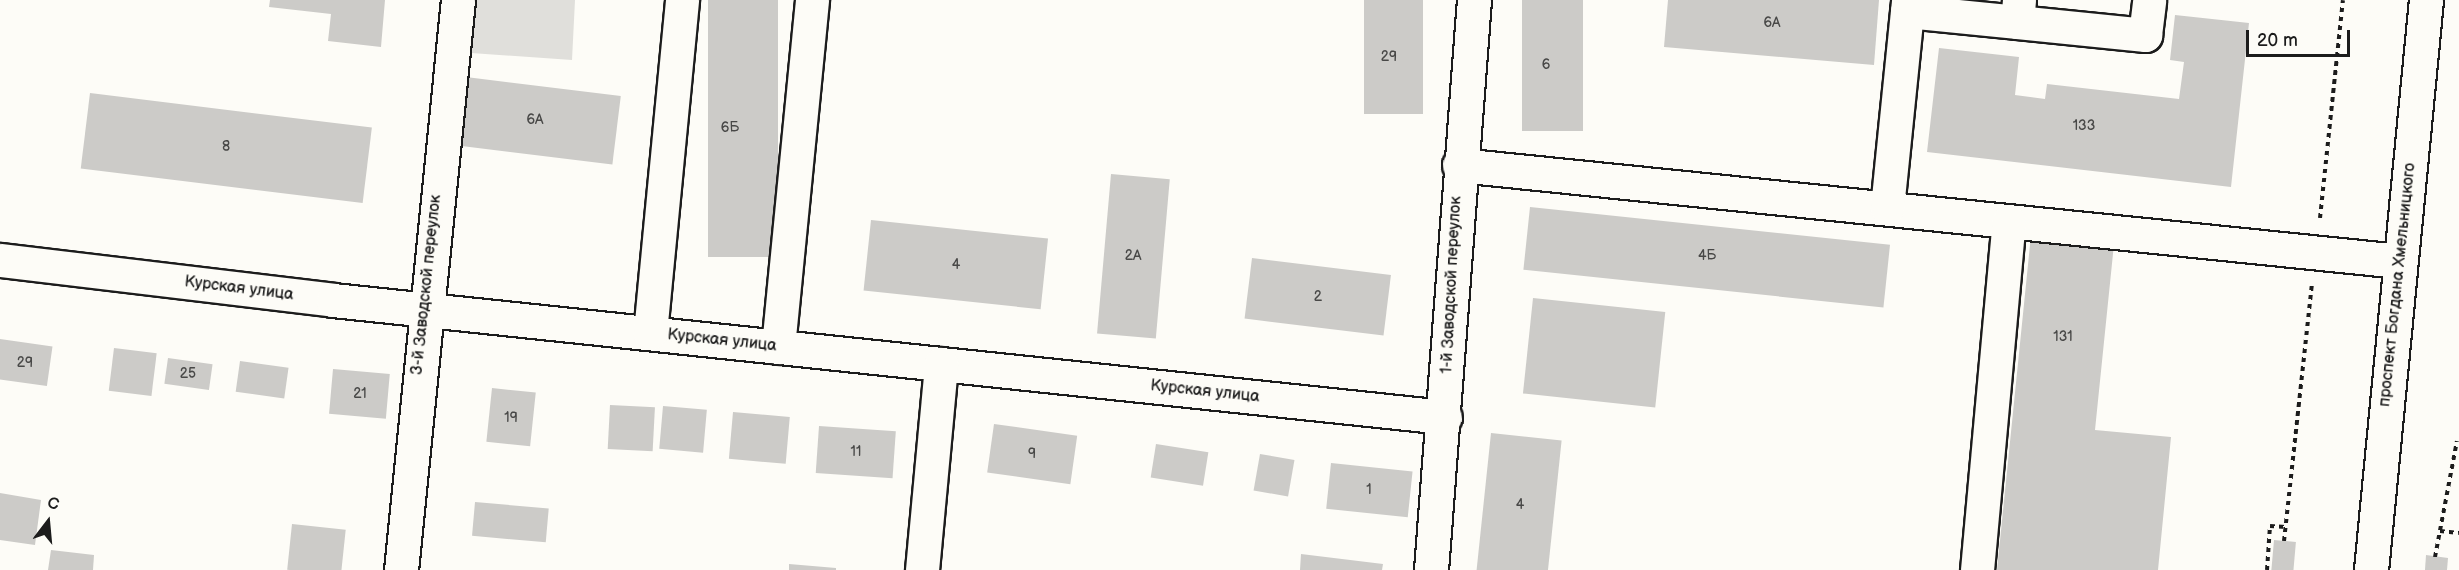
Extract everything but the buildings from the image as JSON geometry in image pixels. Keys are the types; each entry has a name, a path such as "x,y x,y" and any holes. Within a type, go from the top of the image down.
{"street":[{"name":"3-й Заводской переулок","path":"400,570 424,309 458,0"},
{"path":"650,333 682,0"},
{"path":"778,347 812,0"},
{"name":"1-й Заводской переулок","path":"1431,570 1445,417 1459,165 1474,0"},
{"path":"1887,208 1907,5 2018,11 2145,35 2149,0"},
{"name":"проспект Богдана Хмельницкого","path":"2371,570 2426,0"},
{"path":"1459,165 2400,261"},
{"path":"1977,570 2008,221"},
{"name":"Курская улица","path":"0,260 424,309 1445,417"},
{"path":"922,570 941,364"}],"path":[{"path":"2435,556 2457,441"},
{"path":"2267,570 2270,526 2286,527"},
{"path":"2440,531 2459,533"}],"shaded area":[{"path":"477,0 575,0 572,60 471,53"}]}
